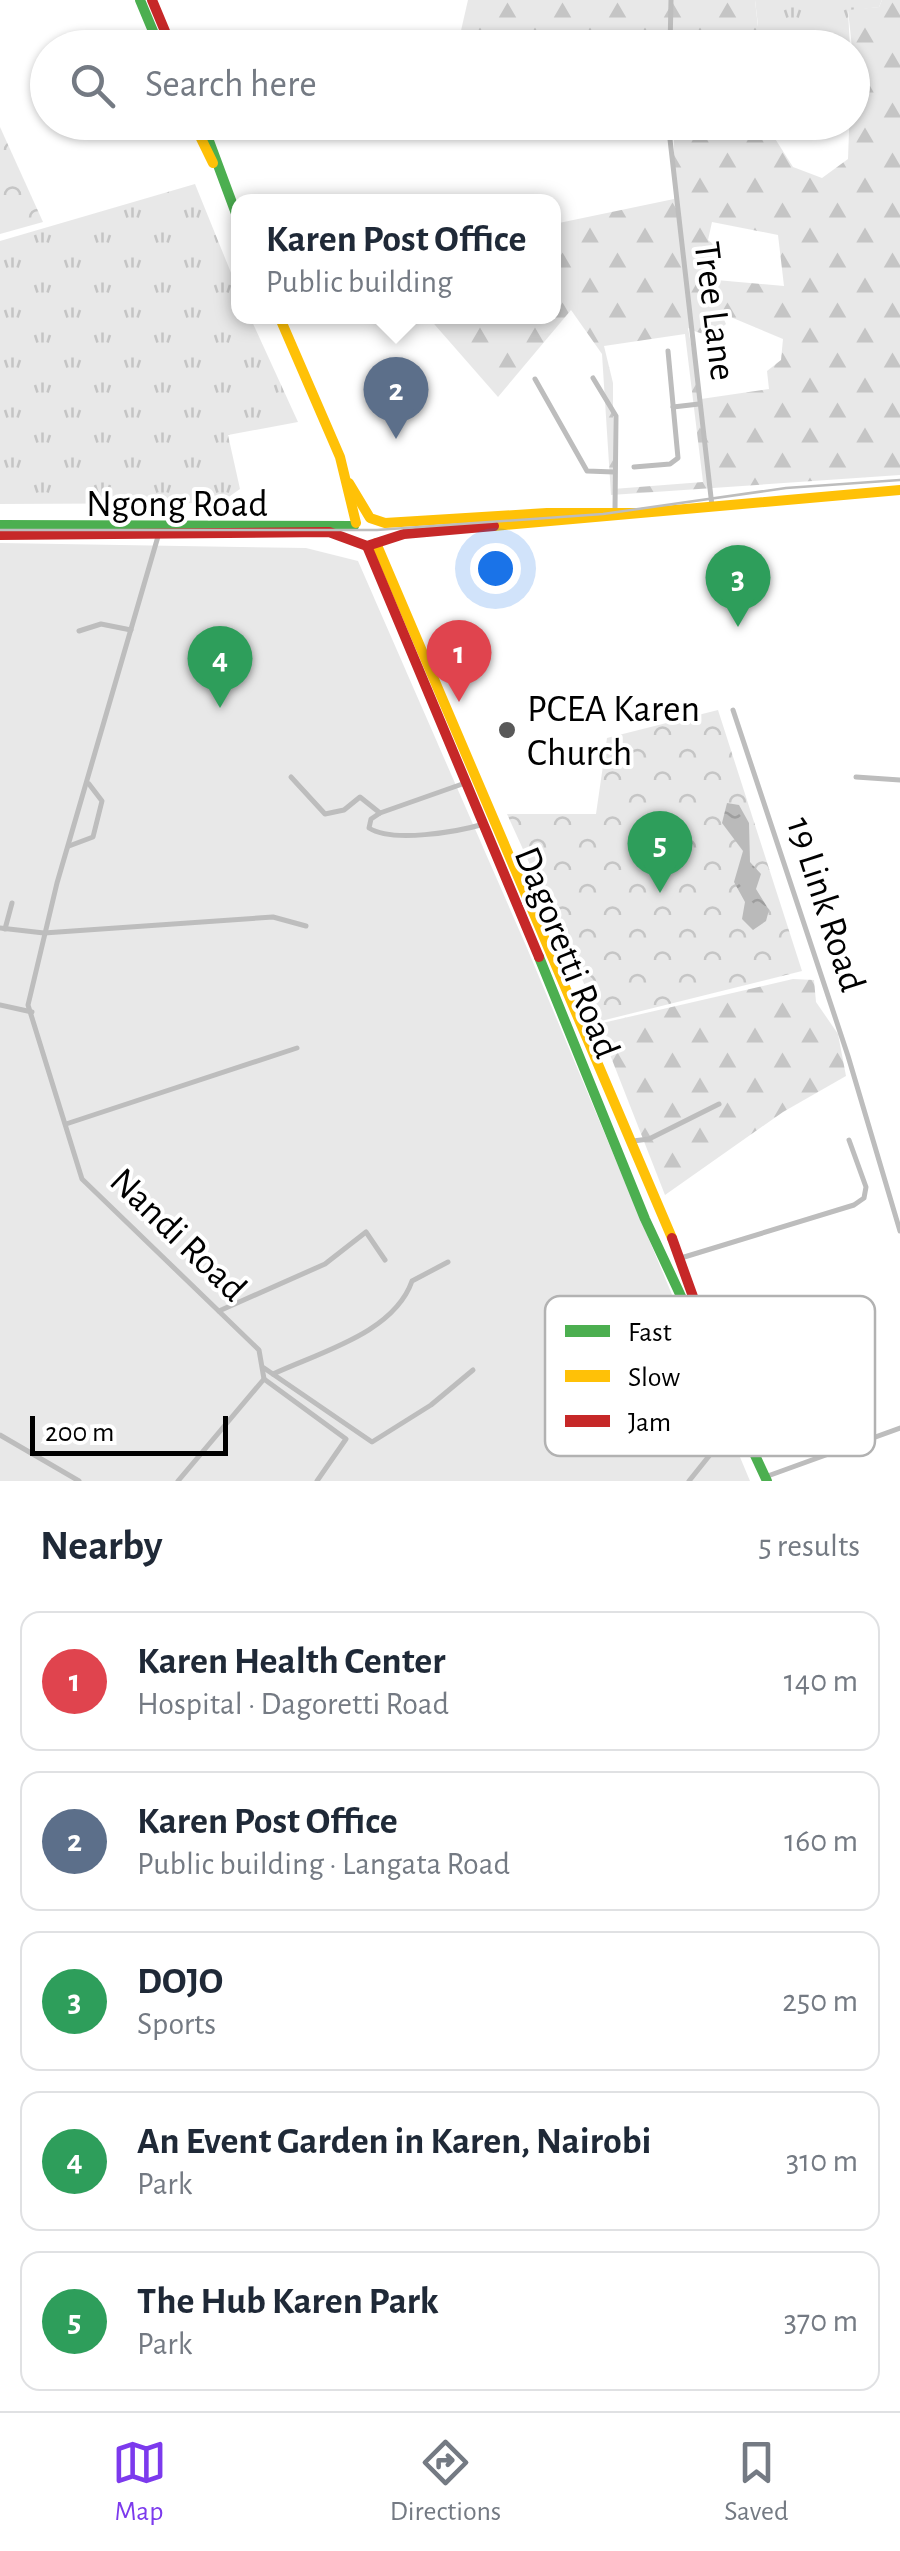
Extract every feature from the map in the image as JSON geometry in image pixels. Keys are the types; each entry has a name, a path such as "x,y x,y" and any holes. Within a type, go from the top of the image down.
{"main road":[{"path":"140,0 152,30"},
{"path":"152,0 164,30"},
{"path":"202,140 231,202"},
{"path":"208,140 218,171"},
{"path":"284,324 349,483 373,520 374,543"},
{"path":"349,483 354,538 374,543 615,510 638,512"},
{"path":"373,520 547,518 900,490"},
{"name":"Ngong Road","path":"0,525 355,524 373,520"},
{"name":"Ngong Road","path":"0,536 329,532 354,538"},
{"name":"Dagoretti Road","path":"374,543 484,824 680,1296"},
{"name":"Dagoretti Road","path":"374,543 496,815 694,1296"},
{"path":"664,1266 675,1270 681,1259"},
{"name":"Dagoretti Road","path":"756,1456 766,1479"}],"street":[{"path":"670,30 671,0"},
{"name":"Tree Lane","path":"670,140 712,506"},
{"path":"634,467 670,464 678,458 668,350"},
{"path":"535,378 587,471 614,472"},
{"path":"594,378 616,416 615,510"},
{"path":"673,407 700,404"},
{"name":"Nandi Road","path":"159,533 44,933 28,1004 82,1179 259,1350 264,1368"},
{"path":"80,630 101,624 131,630"},
{"name":"19 Link Road","path":"733,710 848,1056 900,1231"},
{"path":"291,776 325,814 344,810 360,797 380,813"},
{"path":"856,777 900,780"},
{"path":"468,782 380,813 371,819 369,828 382,836 458,832 484,824"},
{"path":"69,846 94,838 102,801 88,784"},
{"path":"12,903 2,929 44,933 274,917 306,926"},
{"path":"0,1005 32,1012"},
{"path":"66,1124 297,1048"},
{"path":"630,1142 649,1139 719,1104"},
{"path":"681,1259 854,1205 864,1198 866,1187 849,1140"},
{"path":"219,1310 325,1264 362,1234 368,1233 385,1260"},
{"path":"274,1374 384,1321 404,1302 412,1281 448,1262"},
{"path":"264,1368 372,1442 431,1404 473,1370"},
{"path":"178,1481 264,1379 264,1368"},
{"path":"264,1379 346,1439 318,1481"},
{"path":"875,1438 900,1428"},
{"path":"0,1435 79,1481"},
{"path":"689,1481 709,1456"},
{"path":"766,1479 826,1456"}],"green space":[{"path":"468,0 755,0 758,30 461,30"},
{"path":"755,0 882,0 879,7 848,11 849,30 756,30"},
{"path":"882,0 900,0 900,475 611,495 602,354 571,310 561,322 561,223 674,199 674,140 776,140 793,167 822,178 848,159 849,140 870,140 870,30 850,30 848,10 879,7","holes":["712,222 778,235 784,286 716,280 718,248 708,240","721,313 783,339 781,360 767,371 769,389 701,399 688,328 707,334 716,331 726,324","685,334 703,482 613,489 613,383 604,346"]},
{"path":"0,127 43,222 0,234"},
{"path":"195,184 231,273 231,324 253,324 298,422 228,435 240,489 220,503 0,504 0,241"},
{"path":"434,324 559,324 498,397"},
{"path":"0,543 306,548 358,561 527,948 673,1296 545,1296 545,1456 740,1456 750,1481 0,1481"},
{"path":"718,710 802,971 601,1021 507,814 596,814 607,738"},
{"path":"793,979 814,980 816,1002 838,1034 846,1076 783,1112 665,1195 598,1024"}],"water":[{"path":"727,803 739,805 749,823 750,862 761,874 756,889 769,910 766,921 753,930 742,919 745,902 734,882 743,851 722,823"}],"tram line":[{"path":"0,530 377,530 603,514 786,488 900,480"}],"traffic: fast":[{"path":"140,0 152,30"},
{"path":"209,140 231,200"},
{"path":"0,525 354,526"},
{"path":"539,957 645,1219 681,1296"},
{"path":"755,1456 767,1481"}],"traffic: slow":[{"path":"202,140 213,163"},
{"path":"282,324 340,457 356,523"},
{"path":"349,483 370,518 385,523 547,513 638,513"},
{"path":"494,526 900,490"},
{"path":"376,543 672,1238"}],"traffic: jam":[{"path":"152,0 164,30"},
{"path":"0,535 329,532 367,546 404,534 494,526"},
{"path":"367,546 539,957"},
{"path":"672,1238 693,1296"}],"place":[{"name":"Karen Post Office","path":"396,439"},
{"name":"DOJO","path":"738,627"},
{"name":"Karen Health Center","path":"459,702"},
{"name":"An Event Garden in Karen, Nairobi","path":"220,708"},
{"name":"PCEA Karen Church","path":"507,730"},
{"name":"The Hub Karen Park","path":"660,893"}]}
